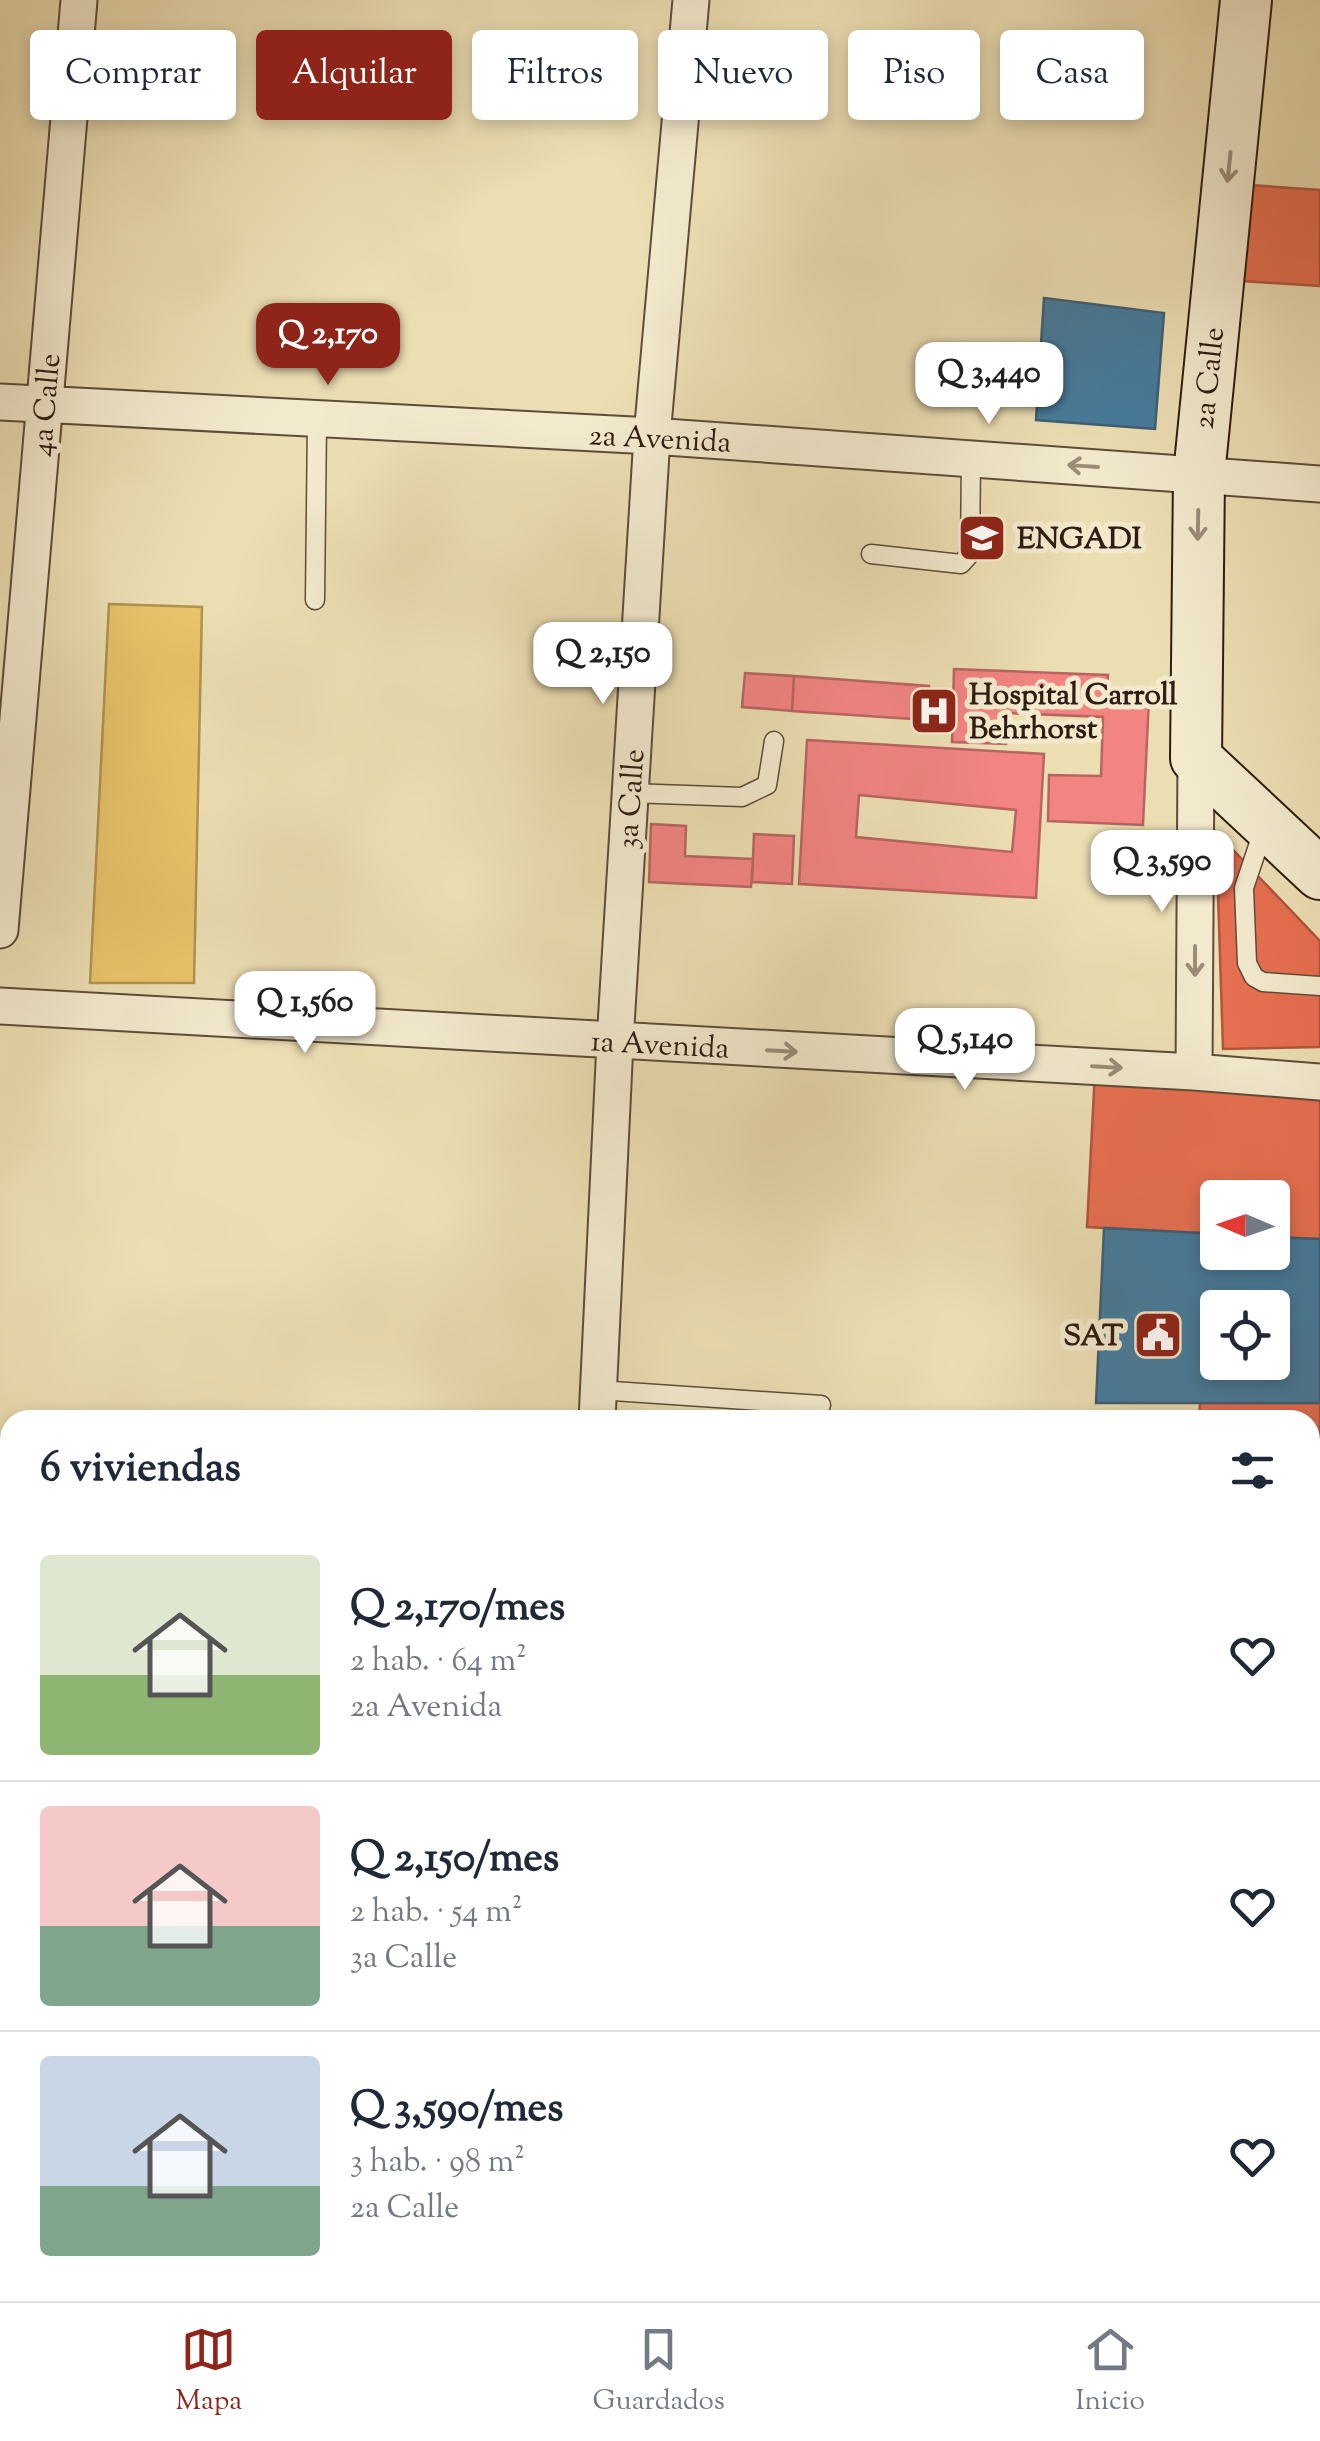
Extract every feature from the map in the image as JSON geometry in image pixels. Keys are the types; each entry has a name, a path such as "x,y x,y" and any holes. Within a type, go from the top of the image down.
{"main road":[{"name":"2a Calle","path":"1196,758 1199,475 1246,0"},
{"path":"1196,758 1320,874"}],"street":[{"name":"4a Calle","path":"0,930 79,0"},
{"name":"3a Calle","path":"598,1405 615,1042 652,436 691,0"},
{"name":"2a Avenida","path":"0,402 652,436 1320,484"},
{"name":"2a Calle","path":"1194,1072 1196,758"},
{"name":"1a Avenida","path":"0,1006 1320,1082"}],"lane":[{"path":"315,600 317,420"},
{"path":"872,554 961,564 967,560 971,458"},
{"path":"630,792 742,797 767,784 774,741"},
{"path":"1266,823 1244,888 1247,962 1254,977 1264,982 1320,986"},
{"path":"598,1405 821,1405"}],"building: Viviendas":[{"path":"109,604 202,607 194,983 90,983"}],"building: Comercios":[{"path":"1249,185 1320,190 1320,286 1242,281"},
{"path":"1216,832 1320,941 1320,1047 1223,1049"},
{"path":"1095,1071 1320,1086 1320,1239 1290,1238 1290,1180 1200,1180 1200,1233 1087,1227"},
{"path":"1200,1403 1320,1403 1320,1410 1200,1410"}],"building: Salud":[{"path":"954,669 1108,675 1107,696 1149,698 1143,825 1048,821 1049,775 1101,776 1103,717 1007,713 1006,744 952,742"},
{"path":"745,673 794,676 792,711 742,707"},
{"path":"794,676 929,686 927,720 792,711"},
{"path":"807,740 1044,754 1036,898 799,884","holes":["859,795 1016,810 1012,852 856,837"]},
{"path":"651,824 686,826 685,856 753,859 751,887 649,882"},
{"path":"754,834 794,836 792,884 752,882"}],"building: Público":[{"path":"1044,298 1164,313 1155,429 1036,420"},
{"name":"SAT","path":"1104,1228 1200,1233 1200,1270 1290,1270 1290,1238 1320,1239 1320,1403 1096,1403"}],"place":[{"name":"ENGADI","path":"982,538"},
{"name":"Hospital Carroll Behrhorst","path":"934,711"},
{"name":"SAT","path":"1158,1335"}]}
